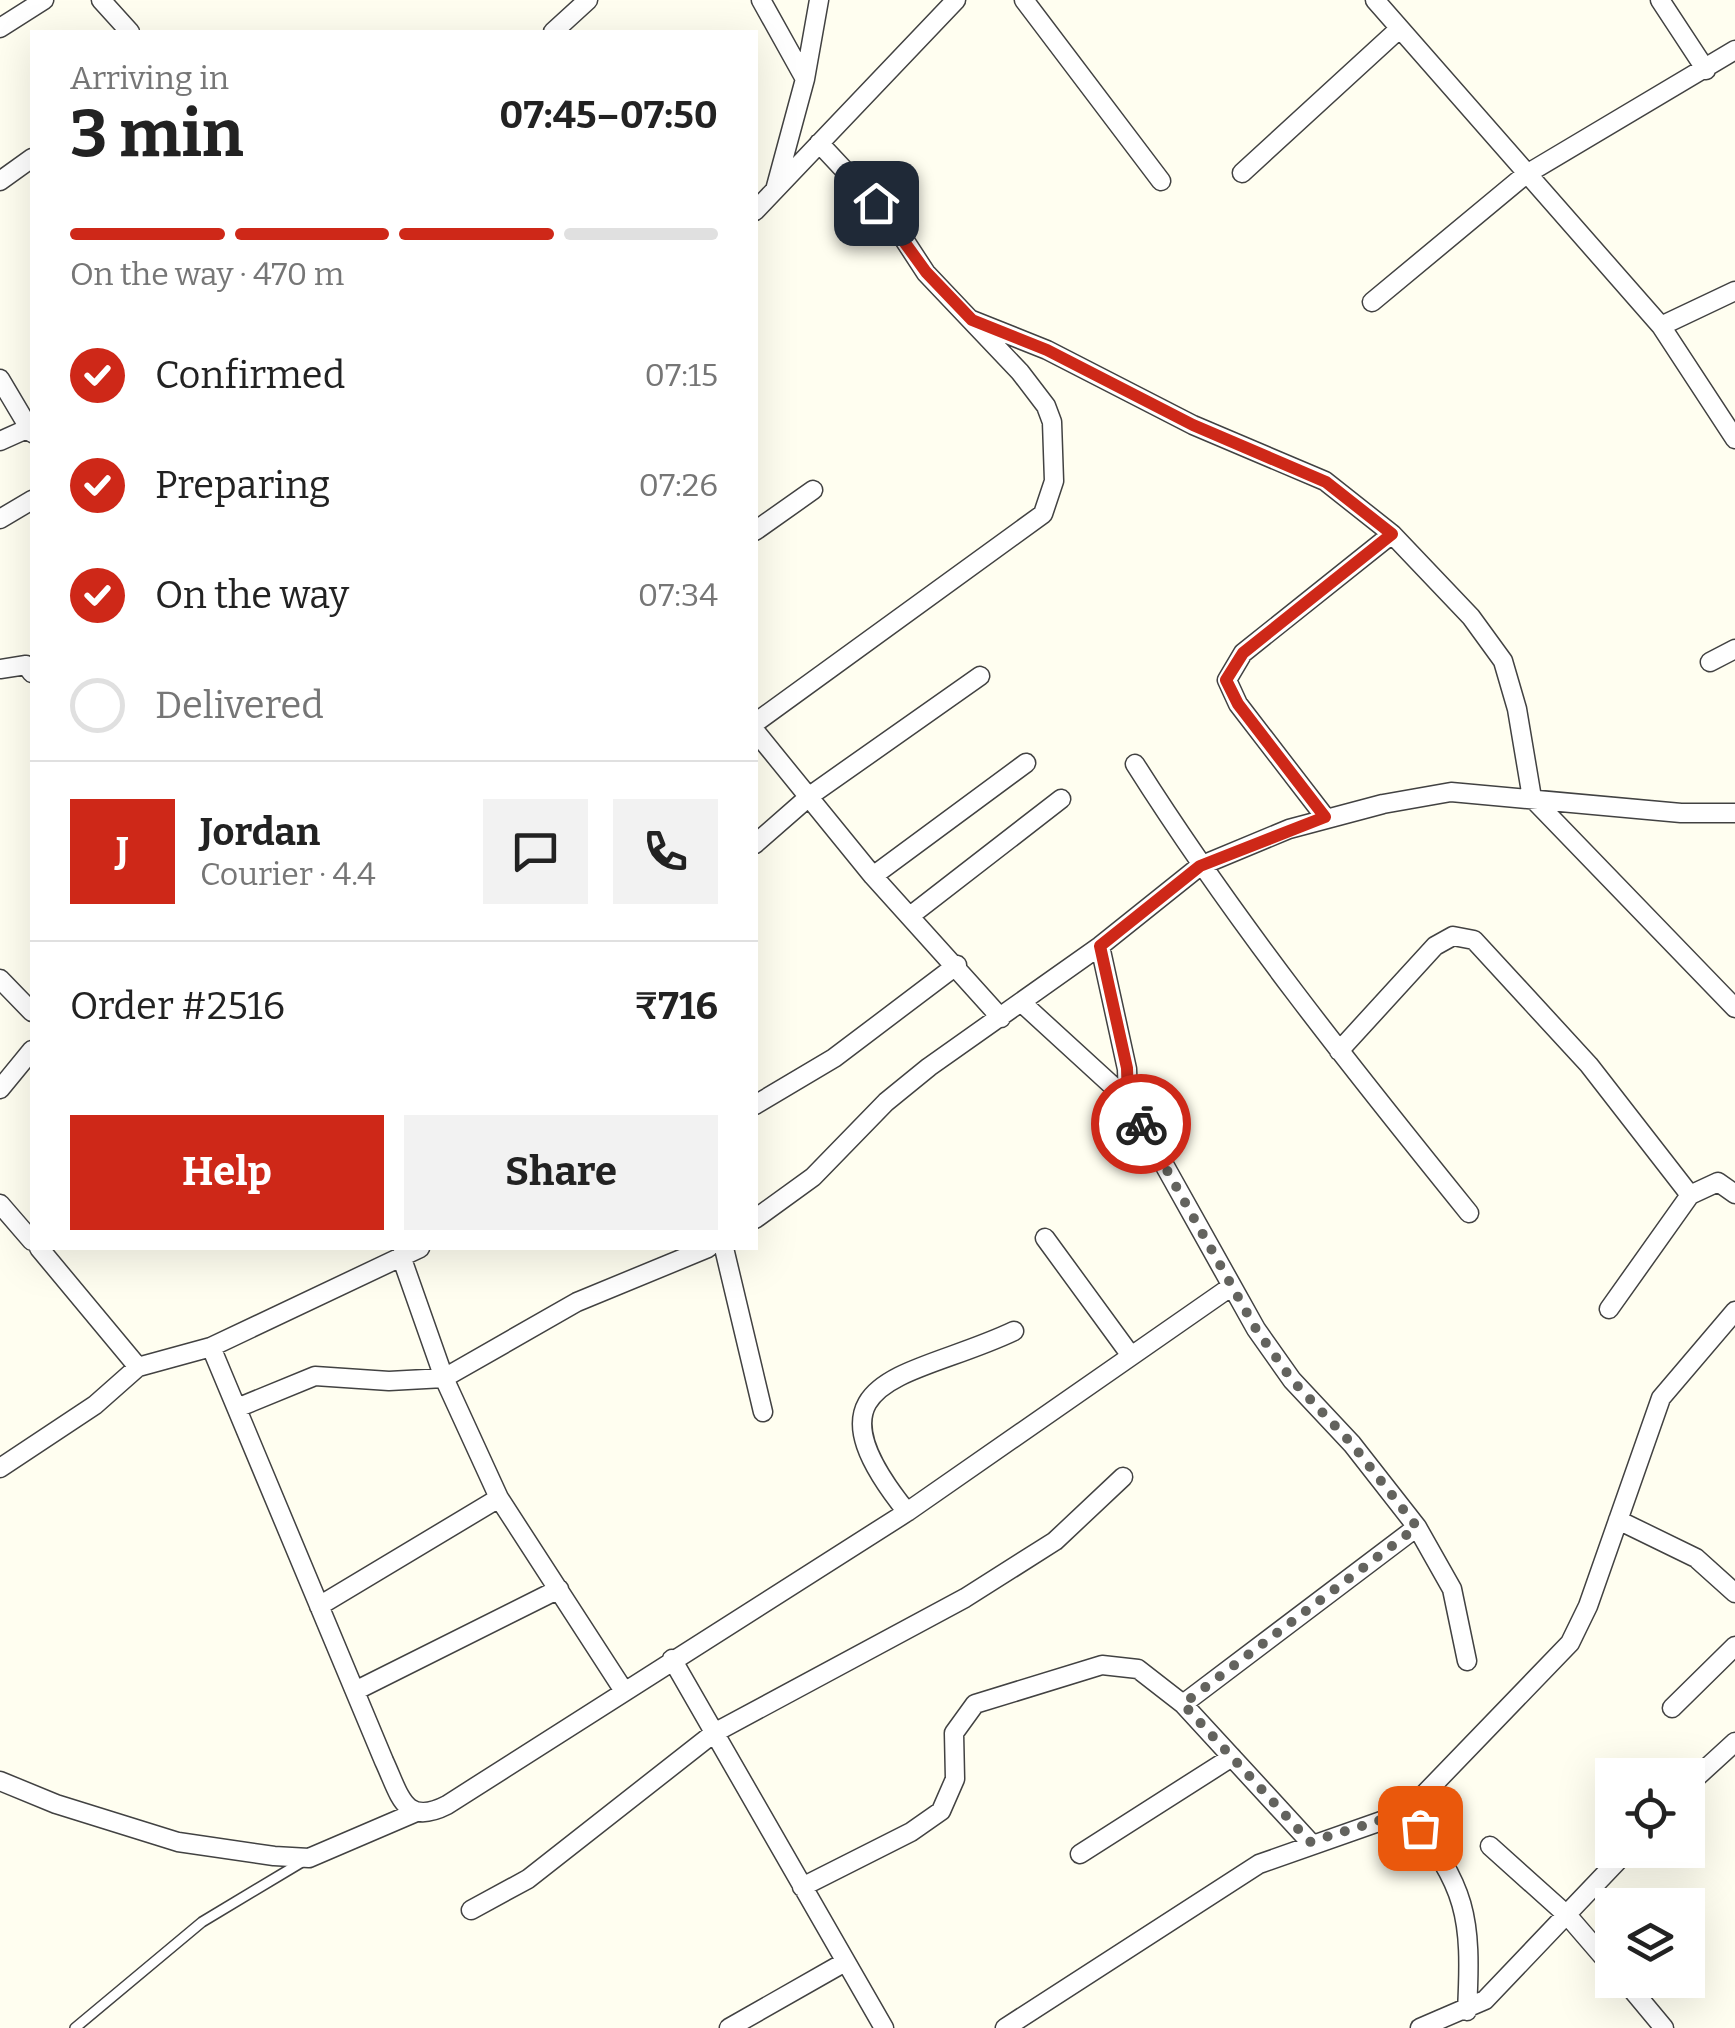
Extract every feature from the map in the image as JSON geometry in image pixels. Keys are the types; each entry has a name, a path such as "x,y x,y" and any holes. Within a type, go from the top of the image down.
{"street":[{"path":"0,28 44,0"},
{"path":"101,0 128,30"},
{"path":"555,30 588,0"},
{"path":"761,0 805,79"},
{"path":"775,190 805,79 819,0"},
{"path":"758,208 956,0"},
{"path":"1024,0 1162,181"},
{"path":"1375,0 1661,326 1735,440"},
{"path":"1660,0 1706,70"},
{"path":"1242,173 1398,30"},
{"path":"1372,302 1525,175 1735,50"},
{"path":"758,721 1022,531 1043,514 1051,501 1054,450 1046,406 926,272 892,221 819,143"},
{"path":"0,181 30,159"},
{"path":"1661,326 1735,291"},
{"path":"972,320 1047,350 1193,425 1326,482 1392,534 1504,660 1532,798 1735,1008"},
{"path":"0,379 30,428"},
{"path":"0,441 30,430"},
{"path":"758,529 813,490"},
{"path":"0,519 30,501"},
{"path":"1325,817 1238,704 1226,680 1243,653 1392,534"},
{"path":"1710,662 1735,649"},
{"path":"0,669 16,664 26,665 30,670"},
{"path":"758,841 811,795 980,676"},
{"path":"758,734 873,876 957,964 1000,1018"},
{"path":"873,876 1026,763"},
{"path":"1135,764 1200,866 1339,1051 1469,1213"},
{"path":"758,1217 813,1177 886,1102 1100,946 1200,866 1325,817 1451,792 1681,813 1735,813"},
{"path":"910,916 1061,799"},
{"path":"1339,1051 1434,946 1453,936 1468,938 1516,982 1589,1065 1690,1194"},
{"path":"1100,946 1127,1068 1128,1100"},
{"path":"758,1103 834,1058 957,964"},
{"path":"0,979 30,1010"},
{"path":"1022,1003 1128,1100 1232,1286 1292,1380 1352,1444 1417,1527 1452,1589 1467,1661"},
{"path":"0,1089 30,1052"},
{"path":"1609,1310 1690,1194 1718,1182 1735,1194"},
{"path":"0,1204 30,1238"},
{"path":"1045,1238 1129,1353"},
{"path":"41,1250 138,1366"},
{"path":"2,1464 95,1405 138,1366 211,1347 415,1250"},
{"path":"237,1408 315,1376 389,1381 444,1378 577,1302 703,1250"},
{"path":"724,1250 763,1412"},
{"path":"400,1256 444,1378 499,1498 624,1691"},
{"path":"0,1780 56,1804 178,1842 224,1852 308,1858 414,1813 447,1805 907,1512 1129,1353 1232,1286"},
{"path":"1006,2028 1230,1881 1310,1842 1407,1812 1570,1643 1662,1398 1735,1311"},
{"path":"907,1512 868,1458 860,1416 864,1405 906,1372 1014,1331"},
{"path":"211,1347 384,1761 414,1813"},
{"path":"471,1910 528,1879 714,1733 965,1598 1055,1541 1123,1478"},
{"path":"319,1606 499,1498"},
{"path":"1618,1520 1696,1558 1735,1593"},
{"path":"1183,1704 1417,1527"},
{"path":"355,1691 559,1589"},
{"path":"1672,1708 1735,1646"},
{"path":"672,1659 883,2028"},
{"path":"802,1887 912,1832 940,1811 955,1779 954,1733 958,1720 975,1704 994,1694 1071,1672 1121,1665 1138,1670 1183,1704 1310,1842"},
{"path":"1705,1770 1735,1742"},
{"path":"1080,1854 1232,1758"},
{"path":"1407,1812 1432,1844 1465,1904 1470,1933 1468,2010"},
{"path":"1490,1846 1568,1916 1595,1947"},
{"path":"1420,2028 1485,2000 1612,1868"},
{"path":"729,2028 845,1962"},
{"path":"1639,1998 1664,2028"}],"lane":[{"path":"76,2028 202,1922 308,1858"}],"way so far":[{"path":"1141,1124 1256,1329 1292,1380 1352,1444 1417,1527 1183,1704 1310,1842 1407,1812 1420,1828"}],"route":[{"path":"876,203 926,272 972,320 1047,350 1193,425 1303,470 1326,482 1392,534 1243,653 1230,667 1226,680 1238,704 1325,817 1200,866 1100,946 1127,1068 1128,1100 1141,1124"}]}
